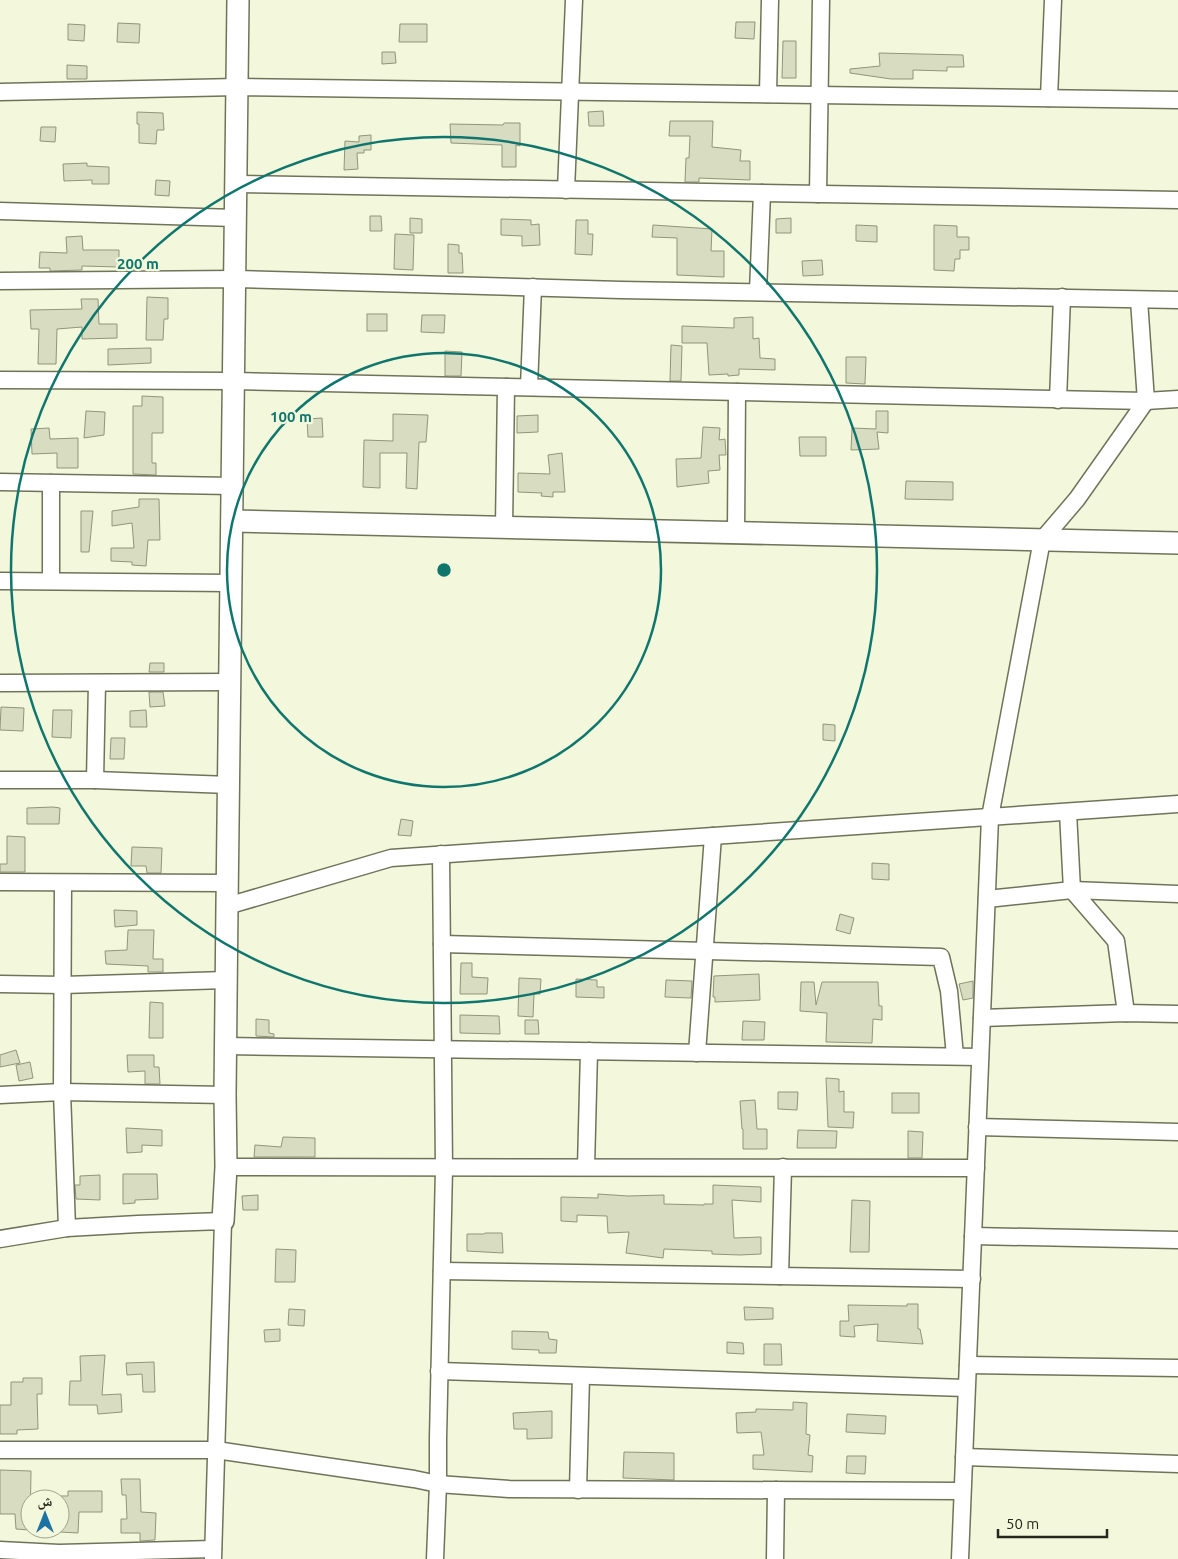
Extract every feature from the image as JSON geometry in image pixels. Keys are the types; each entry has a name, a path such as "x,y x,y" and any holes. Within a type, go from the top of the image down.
{"street":[{"path":"0,1550 58,1556 213,1554 226,1167 226,980 238,0"},
{"path":"566,190 574,0"},
{"path":"768,94 770,0"},
{"path":"818,194 821,0"},
{"path":"1049,98 1053,0"},
{"path":"0,92 238,87 1178,100"},
{"path":"236,184 1178,200"},
{"path":"758,292 762,193"},
{"path":"0,211 235,218"},
{"path":"0,281 235,280 1178,300"},
{"path":"529,387 533,287"},
{"path":"1058,400 1062,297"},
{"path":"966,1559 960,1559 962,1491 990,817 1042,540 1078,499 1146,401 1140,300"},
{"path":"0,380 234,381 1058,400 1146,401 1178,399"},
{"path":"504,527 506,387"},
{"path":"736,533 737,392"},
{"path":"0,482 232,486"},
{"path":"51,483 51,581"},
{"path":"232,521 1178,543"},
{"path":"0,581 231,583"},
{"path":"0,683 230,682"},
{"path":"95,780 97,683"},
{"path":"0,780 95,780 229,785"},
{"path":"227,906 391,858 1178,804"},
{"path":"1068,812 1072,890 1116,941 1126,1013"},
{"path":"697,1053 713,836"},
{"path":"435,1559 444,1168 441,854"},
{"path":"0,882 228,884"},
{"path":"63,884 62,1092 67,1228"},
{"path":"987,899 1072,890 1178,894"},
{"path":"442,944 941,956 949,991 955,1056"},
{"path":"0,984 63,985 226,980"},
{"path":"982,1018 1126,1013 1178,1014"},
{"path":"226,1046 980,1057"},
{"path":"586,1167 589,1051"},
{"path":"0,1095 62,1092 225,1094"},
{"path":"977,1127 1178,1132"},
{"path":"226,1167 976,1168"},
{"path":"780,1276 783,1167"},
{"path":"0,1239 67,1228 223,1221"},
{"path":"973,1236 1178,1240"},
{"path":"442,1271 972,1279"},
{"path":"968,1366 1178,1368"},
{"path":"440,1371 966,1388"},
{"path":"578,1490 581,1376"},
{"path":"0,1450 216,1450 438,1484 509,1489 962,1491"},
{"path":"964,1457 1178,1464"},
{"path":"775,1559 776,1490"}],"building":[{"path":"736,22 755,22 754,39 735,38"},
{"path":"118,23 140,24 139,43 117,42"},
{"path":"68,24 85,25 84,41 68,40"},
{"path":"400,24 427,24 427,42 399,42"},
{"path":"783,41 796,41 796,78 782,78"},
{"path":"382,52 395,52 396,63 382,64"},
{"path":"879,53 963,55 964,67 947,67 947,71 913,70 913,79 891,79 850,73 850,69 880,66"},
{"path":"67,65 87,66 87,79 67,79"},
{"path":"603,111 604,126 589,126 588,112"},
{"path":"137,112 163,113 164,130 157,130 156,144 139,143"},
{"path":"670,121 713,121 712,147 741,150 740,161 750,161 750,180 699,178 699,182 685,182 686,158 689,158 690,136 669,136"},
{"path":"504,123 520,123 520,146 516,145 516,167 502,167 502,145 451,143 450,124 503,125"},
{"path":"41,127 56,127 55,142 40,141"},
{"path":"371,135 371,150 357,153 358,169 344,170 345,141 359,142 359,136"},
{"path":"87,163 87,166 109,167 109,184 92,184 92,180 64,181 63,164"},
{"path":"156,180 170,181 169,196 155,195"},
{"path":"370,216 381,216 382,231 370,231"},
{"path":"410,218 422,219 422,233 410,233"},
{"path":"791,218 791,233 776,233 776,219"},
{"path":"501,219 531,220 531,225 539,224 540,245 522,246 522,236 501,235"},
{"path":"576,220 588,220 588,234 593,234 592,255 575,254"},
{"path":"653,225 712,229 711,251 724,251 724,277 677,275 677,238 652,237"},
{"path":"856,225 877,226 877,242 856,241"},
{"path":"934,225 957,226 957,237 969,237 969,250 960,250 960,259 955,259 954,271 934,270"},
{"path":"395,234 414,235 413,270 394,269"},
{"path":"82,236 83,250 119,250 119,267 82,266 82,270 50,271 50,268 39,268 40,252 67,253 66,237"},
{"path":"448,244 459,245 459,253 462,253 463,273 448,273"},
{"path":"822,260 823,275 803,276 802,261"},
{"path":"147,297 168,298 168,319 164,319 163,340 146,340"},
{"path":"81,299 98,299 99,324 117,324 117,338 82,339 82,327 57,329 56,364 38,364 39,329 31,329 30,310 82,309"},
{"path":"367,314 387,314 387,331 367,331"},
{"path":"422,315 445,315 444,333 421,332"},
{"path":"753,317 753,339 759,338 760,358 775,359 775,370 739,369 739,375 709,375 707,343 682,343 682,326 734,328 734,318"},
{"path":"671,345 682,346 681,381 670,381"},
{"path":"151,348 151,363 108,365 108,349"},
{"path":"445,351 462,352 461,376 445,376"},
{"path":"846,357 866,357 865,384 846,383"},
{"path":"142,396 163,397 163,433 152,433 152,463 156,463 156,475 133,474 133,406 142,406"},
{"path":"86,411 105,412 104,435 84,438"},
{"path":"876,411 888,411 888,433 877,432 879,449 851,450 852,428 876,429"},
{"path":"393,414 428,415 426,442 419,442 417,489 406,488 407,453 380,453 380,488 363,487 364,440 393,441"},
{"path":"538,415 538,432 517,433 517,416"},
{"path":"322,418 323,437 308,437 307,419"},
{"path":"703,427 720,428 719,440 725,439 726,455 719,455 720,470 708,471 709,483 677,487 676,459 701,458"},
{"path":"49,428 50,439 78,438 78,468 57,468 57,453 32,454 31,429"},
{"path":"799,437 826,437 826,456 800,456"},
{"path":"562,453 565,492 553,492 553,497 541,496 542,493 518,492 518,473 550,474 548,455"},
{"path":"906,481 953,482 953,500 905,499"},
{"path":"139,499 159,499 160,540 148,540 146,566 132,565 132,562 111,561 111,548 134,548 132,523 112,526 112,511 139,507"},
{"path":"81,511 93,511 89,552 81,552"},
{"path":"150,663 164,663 164,672 149,672"},
{"path":"149,692 163,692 165,706 150,707"},
{"path":"1,707 24,708 23,731 0,730"},
{"path":"53,710 72,710 71,738 52,737"},
{"path":"146,710 147,727 130,727 130,711"},
{"path":"823,724 835,725 835,741 823,740"},
{"path":"111,738 125,738 124,759 110,759"},
{"path":"27,808 60,808 59,824 27,824"},
{"path":"401,819 413,821 411,836 398,835"},
{"path":"7,836 25,837 25,872 0,872 0,864 7,864"},
{"path":"132,847 162,848 161,873 147,873 146,866 131,866"},
{"path":"872,863 889,864 889,880 872,879"},
{"path":"114,910 137,911 137,925 115,927"},
{"path":"840,914 854,918 850,934 836,930"},
{"path":"128,930 154,930 153,959 163,959 163,972 148,972 148,966 106,964 105,951 127,950"},
{"path":"461,963 472,963 472,977 488,978 487,994 460,994"},
{"path":"759,974 760,1000 715,1002 715,997 713,997 714,976"},
{"path":"519,978 541,979 540,994 534,994 533,1017 518,1016"},
{"path":"576,979 597,980 597,987 604,987 604,998 576,997"},
{"path":"666,980 692,981 691,998 665,997"},
{"path":"973,981 973,998 963,1000 959,984"},
{"path":"801,982 814,982 816,1005 822,982 878,982 879,1006 882,1006 882,1020 873,1019 872,1043 826,1042 827,1013 800,1011"},
{"path":"150,1002 163,1003 163,1038 149,1038"},
{"path":"460,1015 499,1016 500,1034 460,1033"},
{"path":"256,1019 269,1020 269,1033 274,1034 274,1037 256,1036"},
{"path":"525,1020 538,1020 539,1034 525,1034"},
{"path":"743,1021 765,1022 764,1040 742,1040"},
{"path":"16,1050 20,1063 0,1067 0,1055"},
{"path":"127,1055 154,1055 154,1067 159,1067 160,1084 145,1084 145,1071 128,1072"},
{"path":"30,1062 33,1078 19,1081 16,1065"},
{"path":"826,1078 839,1079 839,1092 844,1091 844,1112 854,1112 853,1128 828,1127"},
{"path":"778,1092 798,1092 797,1110 778,1109"},
{"path":"892,1093 919,1093 919,1113 892,1113"},
{"path":"755,1100 757,1129 767,1129 767,1149 743,1149 740,1101"},
{"path":"126,1128 162,1130 162,1146 142,1145 142,1152 127,1153"},
{"path":"798,1130 837,1131 836,1148 797,1148"},
{"path":"908,1131 923,1132 922,1158 908,1158"},
{"path":"283,1137 315,1138 315,1157 254,1157 255,1145 281,1147"},
{"path":"123,1174 157,1174 158,1199 135,1200 135,1203 123,1204"},
{"path":"100,1175 100,1200 76,1199 75,1185 80,1185 80,1176"},
{"path":"713,1185 761,1187 761,1202 732,1200 734,1238 761,1237 761,1254 712,1254 712,1251 664,1249 663,1258 626,1253 629,1232 608,1233 607,1216 577,1215 577,1222 561,1221 561,1197 598,1198 598,1194 628,1196 664,1195 664,1204 704,1205 713,1204"},
{"path":"258,1195 258,1210 243,1210 242,1196"},
{"path":"852,1200 870,1201 869,1252 850,1252"},
{"path":"502,1233 503,1253 467,1251 467,1234"},
{"path":"276,1249 296,1250 295,1282 275,1282"},
{"path":"907,1304 918,1304 918,1329 920,1329 923,1344 877,1341 878,1324 854,1326 855,1337 840,1336 840,1321 849,1321 848,1305 907,1306"},
{"path":"744,1307 773,1308 773,1319 745,1320"},
{"path":"289,1309 305,1310 304,1326 288,1325"},
{"path":"280,1329 280,1341 265,1342 264,1330"},
{"path":"512,1331 548,1332 549,1339 557,1340 556,1353 539,1353 539,1350 512,1349"},
{"path":"727,1342 743,1343 744,1354 727,1353"},
{"path":"764,1344 781,1344 782,1365 764,1365"},
{"path":"105,1355 102,1395 121,1394 122,1412 98,1414 97,1405 69,1405 70,1381 81,1381 80,1356"},
{"path":"154,1362 155,1392 143,1392 142,1374 127,1375 126,1363"},
{"path":"23,1378 42,1378 42,1394 37,1394 38,1429 17,1430 17,1434 0,1434 0,1405 11,1405 11,1382 23,1382"},
{"path":"793,1402 807,1403 806,1434 810,1435 808,1455 813,1456 812,1472 753,1469 753,1455 764,1455 761,1432 737,1433 736,1413 756,1412 756,1409 793,1410"},
{"path":"552,1411 552,1438 527,1439 527,1429 514,1429 513,1413"},
{"path":"847,1414 886,1416 885,1434 846,1432"},
{"path":"624,1452 674,1453 674,1480 623,1478"},
{"path":"847,1456 866,1456 865,1474 846,1473"},
{"path":"0,1470 31,1471 31,1489 20,1489 20,1529 16,1529 15,1514 0,1514"},
{"path":"121,1479 140,1479 141,1512 156,1513 155,1540 140,1541 140,1533 121,1533 121,1519 127,1519 126,1495 122,1495"},
{"path":"70,1491 102,1491 102,1512 79,1512 78,1533 70,1533"}]}
